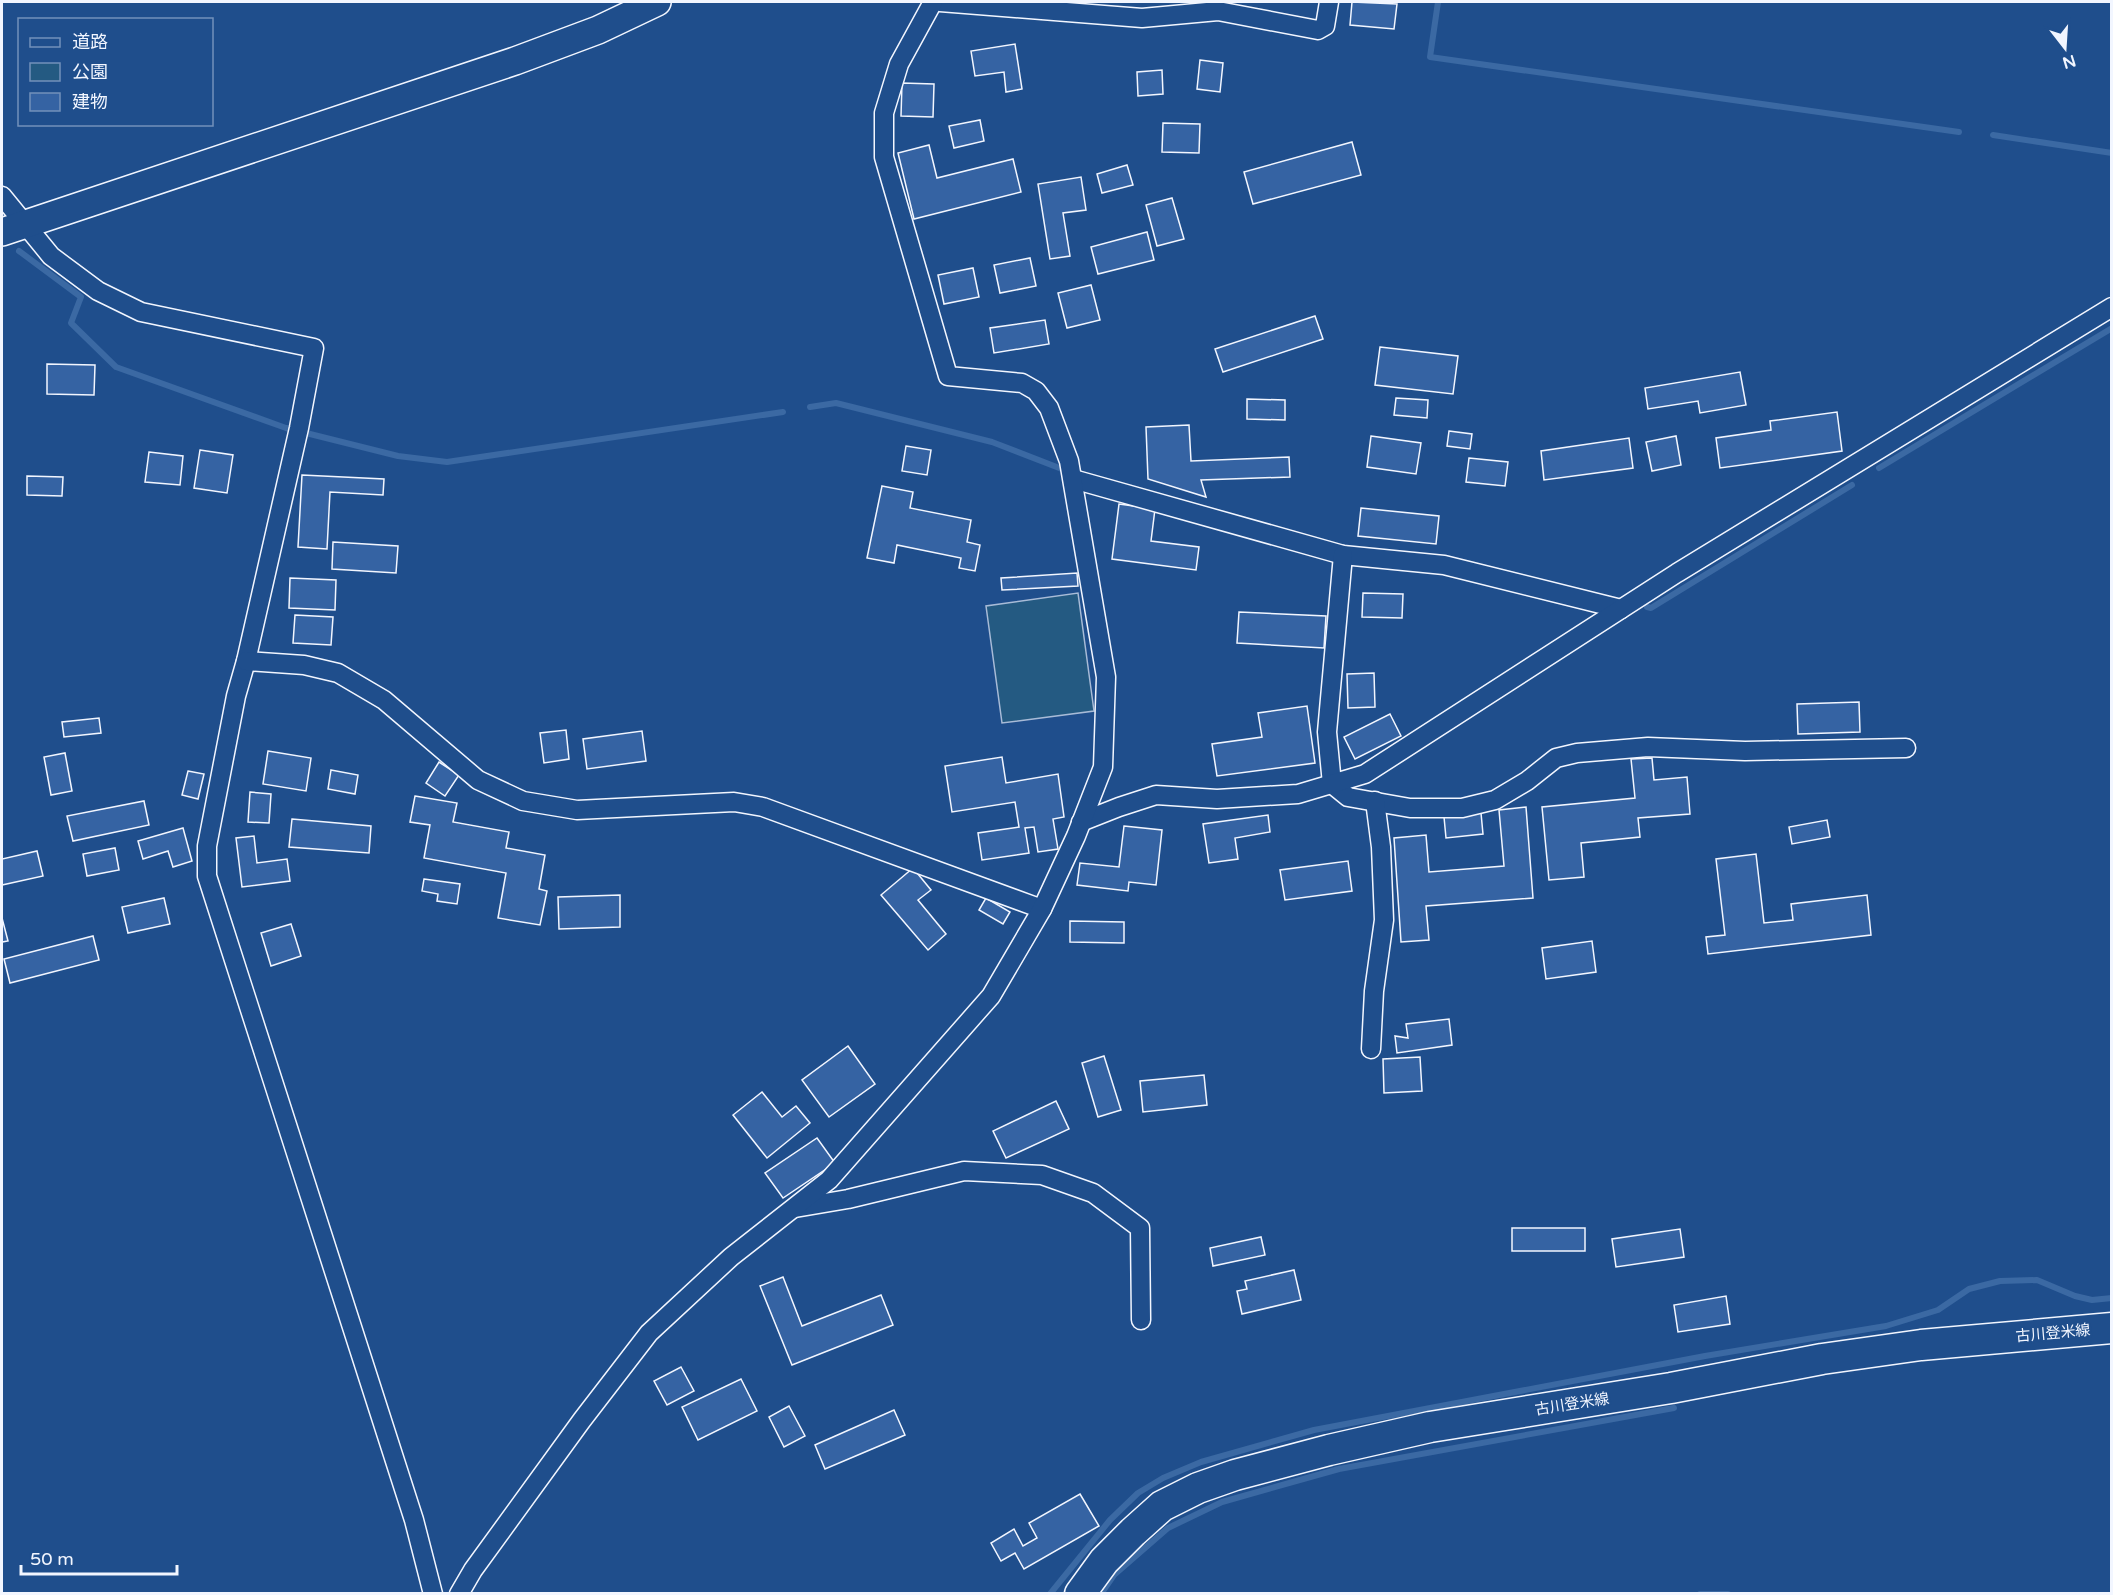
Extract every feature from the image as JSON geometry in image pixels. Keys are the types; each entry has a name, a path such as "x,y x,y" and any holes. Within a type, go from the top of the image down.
{"main road":[{"name":"古川登米線","path":"1080,1593 1104,1561 1162,1506 1198,1488 1236,1475 1329,1450 1430,1427 1671,1388 1822,1359 1921,1345 2112,1328"}],"street":[{"path":"14,229 515,61 598,30 657,2"},
{"path":"459,1593 473,1570 555,1457 649,1333 732,1257 829,1180 991,996 1042,909 1103,766 1106,677 1071,471 1049,408 1036,391 1022,383 948,376 884,157 884,113 899,64 933,2"},
{"path":"940,2 1142,18 1218,12 1318,30 1325,26 1329,2"},
{"path":"2,196 14,229 98,291 141,312 314,348 246,661 236,696 207,846 207,876 414,1520 433,1593"},
{"path":"1081,822 1156,795 1217,799 1298,794 1365,774 1687,567 2112,307"},
{"path":"1071,471 1342,555 1444,565 1621,609"},
{"path":"1342,555 1327,732 1332,784 1348,796 1410,807 1462,808 1495,800 1527,781 1556,758 1577,753 1648,747 1745,751 1906,748"},
{"path":"246,661 304,664 338,674 384,700 478,780 523,801 577,810 734,802 763,807 1042,909"},
{"path":"1371,1049 1374,991 1384,920 1381,847 1375,801"},
{"path":"794,1209 848,1199 964,1171 1042,1175 1093,1193 1140,1228 1141,1320"}],"green space":[{"path":"1078,593 1094,711 1002,723 986,606"}],"building":[{"path":"1352,2 1397,4 1394,29 1350,25"},
{"path":"1015,44 1022,89 1006,92 1004,72 975,76 971,51"},
{"path":"1200,60 1223,63 1220,92 1197,89"},
{"path":"1162,70 1163,94 1138,96 1137,72"},
{"path":"902,83 934,84 933,117 901,116"},
{"path":"980,120 984,141 954,148 949,126"},
{"path":"1163,123 1200,124 1199,153 1162,152"},
{"path":"1352,142 1361,175 1253,204 1244,172"},
{"path":"929,145 937,178 1013,159 1021,192 914,219 898,153"},
{"path":"1127,165 1133,185 1102,193 1097,174"},
{"path":"1081,177 1086,210 1063,213 1070,256 1050,259 1038,184"},
{"path":"1172,198 1184,239 1157,246 1146,205"},
{"path":"1147,232 1154,260 1098,274 1091,247"},
{"path":"1030,258 1036,286 1000,293 994,265"},
{"path":"973,268 979,297 944,304 938,275"},
{"path":"1091,285 1100,320 1067,328 1058,293"},
{"path":"1315,316 1323,339 1223,372 1215,349"},
{"path":"1045,320 1049,344 994,353 990,328"},
{"path":"1380,347 1458,356 1453,394 1375,385"},
{"path":"47,364 95,365 94,395 47,394"},
{"path":"1740,372 1746,405 1700,413 1698,401 1648,409 1645,388"},
{"path":"1396,398 1428,400 1427,418 1394,415"},
{"path":"1247,399 1285,400 1285,420 1247,419"},
{"path":"1837,412 1842,451 1720,468 1716,438 1771,430 1770,421"},
{"path":"1189,425 1191,461 1289,457 1290,477 1201,480 1206,497 1148,479 1146,427"},
{"path":"1449,431 1472,434 1470,449 1447,446"},
{"path":"1371,436 1421,443 1416,474 1367,467"},
{"path":"1676,436 1681,465 1652,471 1646,442"},
{"path":"1629,438 1633,468 1544,480 1541,451"},
{"path":"906,446 931,450 927,475 902,471"},
{"path":"200,450 233,455 227,493 194,488"},
{"path":"149,452 183,456 180,485 145,482"},
{"path":"1469,458 1508,462 1505,486 1466,482"},
{"path":"302,475 384,479 383,495 330,492 327,549 298,547"},
{"path":"27,476 63,477 62,496 27,495"},
{"path":"882,486 913,492 910,508 971,520 967,542 980,545 975,571 959,568 961,558 897,545 894,563 867,558"},
{"path":"1119,504 1155,509 1151,541 1199,547 1196,570 1112,559"},
{"path":"1361,508 1439,516 1436,544 1358,536"},
{"path":"333,542 398,546 396,573 332,569"},
{"path":"1077,573 1078,586 1002,590 1001,578"},
{"path":"290,578 336,580 335,610 289,608"},
{"path":"1363,593 1403,594 1402,618 1362,617"},
{"path":"1239,612 1326,616 1324,648 1237,643"},
{"path":"295,615 333,617 331,645 293,643"},
{"path":"1374,673 1375,707 1348,708 1347,674"},
{"path":"1859,702 1860,732 1798,734 1797,704"},
{"path":"1307,706 1315,763 1217,776 1212,744 1262,737 1258,713"},
{"path":"1390,714 1401,736 1355,759 1344,737"},
{"path":"99,718 101,733 64,737 62,722"},
{"path":"566,730 569,759 544,763 540,733"},
{"path":"642,731 646,761 587,769 583,739"},
{"path":"268,751 311,758 306,791 263,784"},
{"path":"65,753 72,791 51,795 44,757"},
{"path":"1002,757 1006,783 1058,774 1064,817 1053,819 1058,849 1038,852 1034,827 1025,828 1029,853 982,860 978,833 1019,827 1015,802 952,812 945,766"},
{"path":"1652,758 1654,780 1687,777 1690,814 1638,818 1640,837 1581,843 1584,877 1549,880 1542,807 1635,798 1631,759"},
{"path":"439,762 459,775 445,796 426,783"},
{"path":"331,770 358,775 355,794 328,789"},
{"path":"188,771 204,774 198,799 182,795"},
{"path":"250,792 271,794 269,823 248,822"},
{"path":"415,796 457,803 453,822 509,832 506,848 545,855 539,889 547,891 540,925 498,918 506,873 424,858 430,825 410,822"},
{"path":"144,801 149,825 73,841 67,816"},
{"path":"1526,807 1533,898 1426,906 1429,940 1401,942 1394,838 1426,835 1429,872 1504,866 1499,810"},
{"path":"1481,813 1483,834 1446,838 1444,817"},
{"path":"1268,815 1270,832 1235,838 1238,859 1209,863 1203,824"},
{"path":"292,819 371,826 369,853 289,847"},
{"path":"1827,820 1830,837 1792,844 1789,827"},
{"path":"1124,826 1162,830 1156,885 1129,882 1128,891 1077,885 1080,863 1119,867"},
{"path":"183,828 192,861 173,867 168,851 143,859 138,841"},
{"path":"254,836 257,863 287,859 290,881 242,887 236,838"},
{"path":"115,848 119,870 87,876 83,854"},
{"path":"37,851 43,876 2,885 2,859"},
{"path":"1756,854 1764,923 1793,920 1791,904 1867,895 1871,935 1708,954 1706,937 1725,935 1716,859"},
{"path":"1348,861 1352,891 1285,900 1280,870"},
{"path":"913,868 931,890 918,900 946,934 928,950 881,895"},
{"path":"424,879 460,884 457,904 437,901 438,894 422,891"},
{"path":"620,895 620,927 559,929 558,897"},
{"path":"164,898 170,924 128,933 122,907"},
{"path":"986,898 1010,912 1003,924 979,910"},
{"path":"2,918 8,941 2,942"},
{"path":"1070,921 1124,922 1124,943 1070,942"},
{"path":"291,924 301,956 271,966 261,933"},
{"path":"93,936 99,960 10,983 4,959"},
{"path":"1592,941 1596,972 1546,979 1542,948"},
{"path":"1449,1019 1452,1045 1397,1053 1395,1036 1408,1038 1406,1024"},
{"path":"848,1046 875,1084 829,1117 802,1080"},
{"path":"1104,1056 1121,1110 1098,1117 1082,1063"},
{"path":"1420,1057 1422,1091 1384,1093 1383,1059"},
{"path":"1204,1075 1207,1105 1143,1112 1140,1081"},
{"path":"762,1092 782,1117 796,1106 810,1123 767,1158 733,1115"},
{"path":"1056,1101 1069,1129 1006,1158 993,1131"},
{"path":"817,1138 835,1163 783,1198 765,1173"},
{"path":"1512,1228 1585,1228 1585,1251 1512,1251"},
{"path":"1680,1229 1684,1257 1616,1267 1612,1239"},
{"path":"1261,1237 1265,1255 1213,1266 1210,1248"},
{"path":"1294,1270 1301,1300 1242,1314 1237,1291 1247,1289 1245,1281"},
{"path":"783,1277 802,1326 881,1295 893,1325 792,1365 760,1286"},
{"path":"1726,1296 1730,1324 1678,1332 1674,1305"},
{"path":"681,1367 694,1391 667,1405 654,1381"},
{"path":"741,1379 757,1411 698,1440 682,1407"},
{"path":"789,1406 805,1436 784,1447 769,1417"},
{"path":"894,1410 905,1435 825,1469 815,1445"},
{"path":"1080,1494 1099,1526 1024,1569 1015,1553 1001,1561 991,1543 1014,1529 1023,1546 1037,1538 1029,1523"}],"waterway":[{"path":"1438,2 1430,57 1959,132"},
{"path":"1993,135 2112,153"},
{"path":"19,251 81,297 71,323 116,367 286,428 398,456 447,462 783,412"},
{"path":"1879,468 2112,328"},
{"path":"810,407 836,403 992,442 1067,471"},
{"path":"1647,607 1651,608 1852,485"},
{"path":"1050,1594 1110,1520 1138,1493 1163,1478 1201,1462 1314,1430 1705,1356 1886,1326 1938,1310 1969,1289 2000,1281 2037,1280 2075,1296 2092,1300 2112,1298"},
{"path":"1101,1594 1114,1575 1168,1528 1222,1502 1339,1469 1674,1408"},
{"path":"1700,1594 1728,1594"}]}
